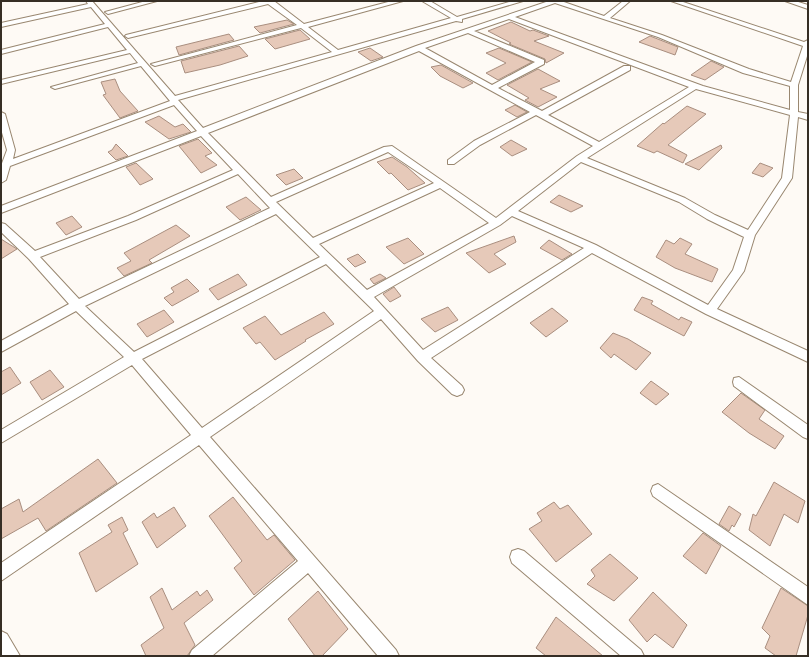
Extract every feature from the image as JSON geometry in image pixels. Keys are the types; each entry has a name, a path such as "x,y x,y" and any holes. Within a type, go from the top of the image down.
{"street":[{"path":"108,12 154,1"},
{"path":"128,36 270,1 338,53"},
{"path":"155,64 400,1"},
{"path":"425,1 456,19 471,30 541,62 494,88"},
{"path":"7,164 174,101 520,1"},
{"path":"1,210 201,131 419,48 555,1 660,36 746,71 794,85"},
{"path":"606,18 626,1"},
{"path":"674,1 807,43 794,85 794,113 787,178 750,235 738,271 710,311"},
{"path":"788,1 799,2 808,7"},
{"path":"1,25 90,3 141,64 201,131 269,201 382,312 422,357 457,390"},
{"path":"509,17 695,86 808,117"},
{"path":"1,52 109,25"},
{"path":"419,48 540,112 599,146"},
{"path":"1,82 130,51"},
{"path":"55,87 141,64"},
{"path":"451,162 477,143 627,68"},
{"path":"366,296 496,223 513,212 580,158 695,86"},
{"path":"1,114 11,150 1,180"},
{"path":"269,201 386,149 396,151 496,223"},
{"path":"580,158 682,200 750,235"},
{"path":"33,256 132,218 240,170"},
{"path":"312,243 440,184"},
{"path":"1,347 77,305 277,209"},
{"path":"513,212 592,248 710,311 808,357"},
{"path":"1,226 33,256 77,305 133,358 308,563 390,656"},
{"path":"422,357 592,248"},
{"path":"1,437 133,358 328,258"},
{"path":"1,573 382,312"},
{"path":"739,382 808,432"},
{"path":"658,491 808,597"},
{"path":"518,557 635,656"},
{"path":"198,656 308,563"},
{"path":"1,640 11,656"}],"building":[{"path":"287,20 294,24 260,33 254,27"},
{"path":"511,22 530,31 533,30 549,36 534,41 564,53 546,63 545,59 509,44 511,43 488,31"},
{"path":"300,30 310,39 275,49 265,39"},
{"path":"229,34 234,40 179,55 176,47"},
{"path":"650,36 678,47 675,55 639,42"},
{"path":"239,46 248,56 220,65 185,73 181,61"},
{"path":"370,48 383,57 371,61 358,52"},
{"path":"499,48 532,62 498,80 486,73 506,63 486,53"},
{"path":"711,61 724,67 705,80 691,75"},
{"path":"441,65 473,83 463,88 440,76 431,67"},
{"path":"538,69 560,81 540,89 557,97 538,107 525,100 529,98 507,85"},
{"path":"115,79 120,91 138,111 120,118 103,95 106,94 101,82"},
{"path":"515,105 527,112 517,117 505,110"},
{"path":"687,106 706,114 668,145 687,155 683,163 657,151 654,153 637,146 663,123 664,124"},
{"path":"159,116 175,127 183,124 191,132 169,139 145,122"},
{"path":"198,139 212,153 205,156 217,165 201,173 179,146"},
{"path":"511,140 527,149 512,156 500,147"},
{"path":"116,144 128,156 116,160 108,152 112,150"},
{"path":"721,145 722,148 699,170 685,164"},
{"path":"392,157 407,167 425,183 408,190 391,173 389,174 377,162"},
{"path":"136,163 153,179 140,185 126,167"},
{"path":"760,163 773,168 763,177 752,173"},
{"path":"294,169 303,178 286,185 276,175"},
{"path":"559,195 583,206 571,212 550,202"},
{"path":"246,197 261,210 240,220 226,207"},
{"path":"72,216 82,227 66,235 56,223"},
{"path":"176,225 190,236 149,260 152,263 124,276 117,268 131,261 124,253"},
{"path":"514,236 516,242 494,254 506,264 489,273 466,253"},
{"path":"408,238 424,254 404,264 386,247"},
{"path":"680,238 692,244 685,254 718,269 712,282 675,268 656,257 666,240 674,244"},
{"path":"1,239 17,249 1,259"},
{"path":"549,240 572,254 562,260 540,248"},
{"path":"358,254 366,262 355,267 347,259"},
{"path":"238,274 247,285 218,300 209,289"},
{"path":"380,274 386,278 374,284 370,279"},
{"path":"187,279 199,291 172,306 164,298 174,292 171,288"},
{"path":"394,287 401,296 390,302 383,294"},
{"path":"642,297 653,301 651,304 679,320 681,317 692,322 684,336 634,310"},
{"path":"448,307 458,320 435,332 421,319"},
{"path":"552,308 568,321 546,337 530,323"},
{"path":"164,310 174,322 147,337 137,324"},
{"path":"324,312 334,324 305,340 306,341 275,360 260,342 256,344 243,328 265,316 281,335"},
{"path":"613,333 628,339 651,353 636,370 614,354 611,358 600,348"},
{"path":"10,367 21,383 1,395 1,372"},
{"path":"50,370 64,387 42,400 30,382"},
{"path":"651,381 669,394 656,405 640,393"},
{"path":"741,393 765,410 759,419 784,436 775,449 749,433 722,412"},
{"path":"98,459 117,483 46,531 38,518 1,539 1,509 19,499 23,512"},
{"path":"774,482 805,501 798,523 784,514 770,546 749,530 753,514 756,516"},
{"path":"233,497 267,540 274,535 295,560 254,595 234,568 242,561 209,516"},
{"path":"554,502 560,509 568,505 592,534 556,562 529,529 542,521 537,513"},
{"path":"729,506 741,514 734,527 732,525 729,531 719,524"},
{"path":"174,507 186,526 157,548 142,522 154,513 157,518"},
{"path":"122,517 128,530 123,533 138,564 96,592 79,553 112,532 108,525"},
{"path":"703,533 721,546 706,574 683,556"},
{"path":"610,554 638,578 614,601 587,584 595,576 591,570"},
{"path":"162,588 172,610 197,591 200,596 207,590 213,600 184,623 195,645 187,656 146,656 141,645 164,628 150,597"},
{"path":"781,588 808,606 808,615 796,656 776,656 765,648 770,636 762,628"},
{"path":"318,591 348,629 322,656 315,656 288,619"},
{"path":"653,592 687,625 673,648 655,634 647,642 629,620"},
{"path":"556,617 603,656 546,656 536,648"}]}
